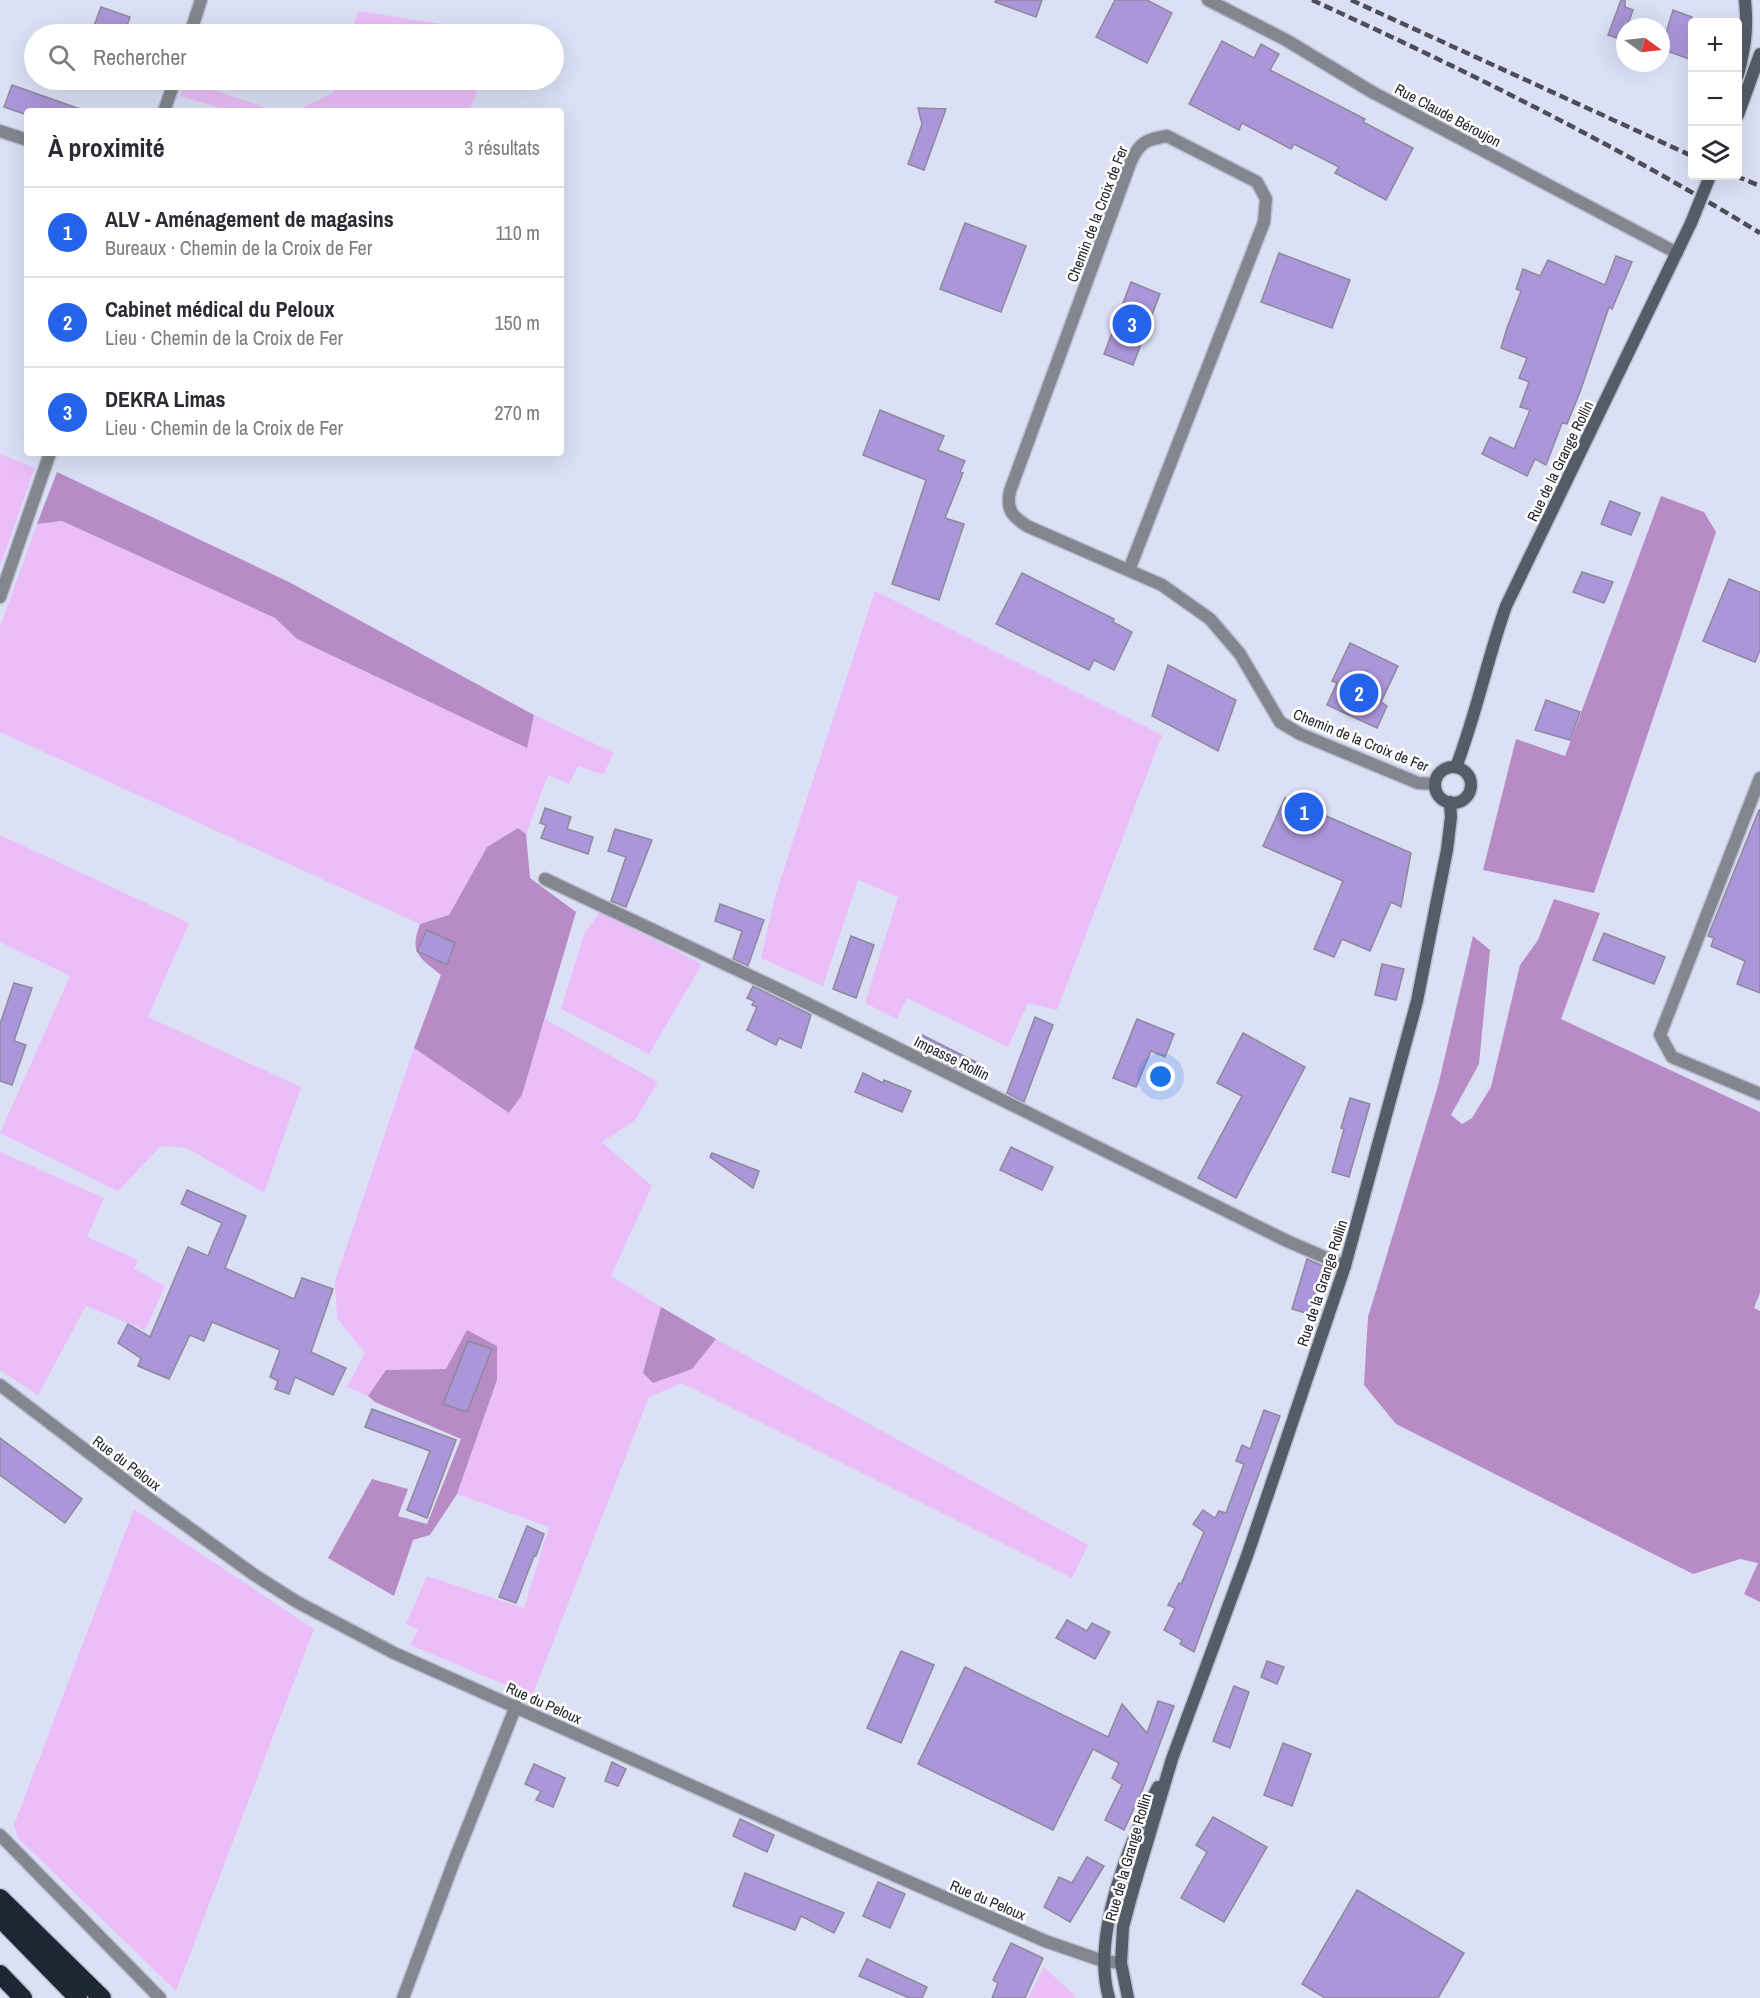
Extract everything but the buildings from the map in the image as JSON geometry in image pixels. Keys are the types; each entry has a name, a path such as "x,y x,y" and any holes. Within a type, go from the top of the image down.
{"highway":[{"path":"0,1898 102,1998"},
{"path":"0,1918 78,1998"},
{"path":"0,1974 23,1998"}],"main road":[{"path":"1738,72 1748,25 1745,0"},
{"path":"1742,102 1760,54"},
{"name":"Rue de la Grange Rollin","path":"1456,767 1472,724 1493,643 1506,606 1677,253 1708,180"},
{"path":"1456,767 1467,774 1470,787 1463,799 1450,802 1438,795 1435,784 1438,775 1443,770 1456,767"},
{"name":"Rue de la Grange Rollin","path":"1128,1998 1121,1964 1123,1927 1172,1759 1248,1553 1345,1266 1417,1001 1447,850 1451,816 1450,802"},
{"name":"Rue de la Grange Rollin","path":"1109,1998 1103,1961 1108,1919 1122,1872 1146,1810 1172,1759"}],"street":[{"path":"193,24 201,0"},
{"name":"Rue Claude Béroujon","path":"1208,0 1286,40 1372,92 1677,253"},
{"path":"165,108 171,90"},
{"path":"0,131 24,139"},
{"name":"Chemin de la Croix de Fer","path":"1130,570 1264,222 1266,199 1257,182 1167,136 1151,139 1138,147 1131,161 1012,484 1007,504 1015,518 1027,526 1162,585 1210,619 1240,654 1280,722 1300,734 1418,783 1435,784"},
{"path":"0,597 49,456"},
{"path":"1760,778 1660,1035 1672,1057 1760,1094"},
{"name":"Impasse Rollin","path":"545,879 788,994 1287,1242 1345,1266"},
{"name":"Rue du Peloux","path":"0,1385 150,1500 253,1574 297,1602 394,1653 1045,1941 1103,1961 1121,1964"},
{"path":"403,1998 516,1706"},
{"path":"0,1835 160,1998"}],"shaded area":[{"path":"358,11 441,24 354,24"},
{"path":"182,90 214,90 266,108 220,108 180,96"},
{"path":"334,90 477,90 470,108 301,108 333,93"},
{"path":"0,454 35,468 0,566"},
{"path":"57,472 289,582 534,715 527,748 297,639 275,618 62,521 37,524"},
{"path":"1661,496 1704,512 1716,532 1594,893 1483,870 1516,739 1565,756"},
{"path":"62,521 275,618 297,639 526,747 534,715 614,753 603,775 578,766 569,784 548,775 526,834 518,828 487,847 449,915 420,924 0,732 0,627 37,524"},
{"path":"875,591 1162,735 1057,1010 1028,1003 1008,1047 907,998 897,1019 865,1003 898,897 858,880 823,986 761,958 776,893"},
{"path":"518,828 526,834 530,878 576,912 522,1095 509,1113 414,1048 441,975 418,954 416,942 420,924 449,915 487,847"},
{"path":"0,835 189,923 148,1017 301,1087 264,1193 187,1148 161,1146 118,1191 0,1133 70,976 0,942"},
{"path":"1554,899 1600,913 1561,1019 1760,1112 1760,1293 1754,1308 1760,1311 1760,1602 1744,1594 1758,1563 1740,1559 1693,1574 1396,1424 1364,1385 1368,1317 1438,1086 1473,936 1490,950 1479,1064 1451,1115 1462,1124 1472,1118 1491,1087 1520,965 1538,940"},
{"path":"600,912 702,964 649,1054 561,1009 584,934"},
{"path":"545,1019 658,1082 635,1120 602,1142 652,1186 611,1276 661,1307 643,1373 653,1382 691,1369 716,1339 1088,1545 1072,1578 682,1383 649,1397 532,1696 410,1645 418,1630 406,1624 427,1576 524,1608 549,1527 457,1494 497,1380 446,1369 387,1370 368,1396 347,1387 365,1353 337,1318 335,1281 414,1048 509,1113 522,1095"},
{"path":"0,1152 104,1198 87,1237 138,1260 134,1269 165,1286 145,1330 86,1306 38,1395 0,1370"},
{"path":"661,1307 716,1339 692,1369 653,1383 643,1373"},
{"path":"467,1330 497,1346 497,1380 457,1494 430,1535 413,1540 394,1596 328,1558 372,1479 408,1489 398,1516 427,1524 461,1439 375,1402 368,1396 386,1370 446,1369"},
{"path":"134,1509 314,1629 176,1991 18,1838 14,1825"},
{"path":"1044,1967 1072,1993 1076,1998 1028,1998"}],"railway":[{"path":"1312,0 1596,139 1760,233"},
{"path":"1351,0 1688,154"},
{"path":"1742,178 1760,186"}],"place":[{"name":"DEKRA Limas","path":"1132,324"},
{"name":"Cabinet médical du Peloux","path":"1359,693"},
{"name":"ALV - Aménagement de magasins","path":"1304,812"}]}
